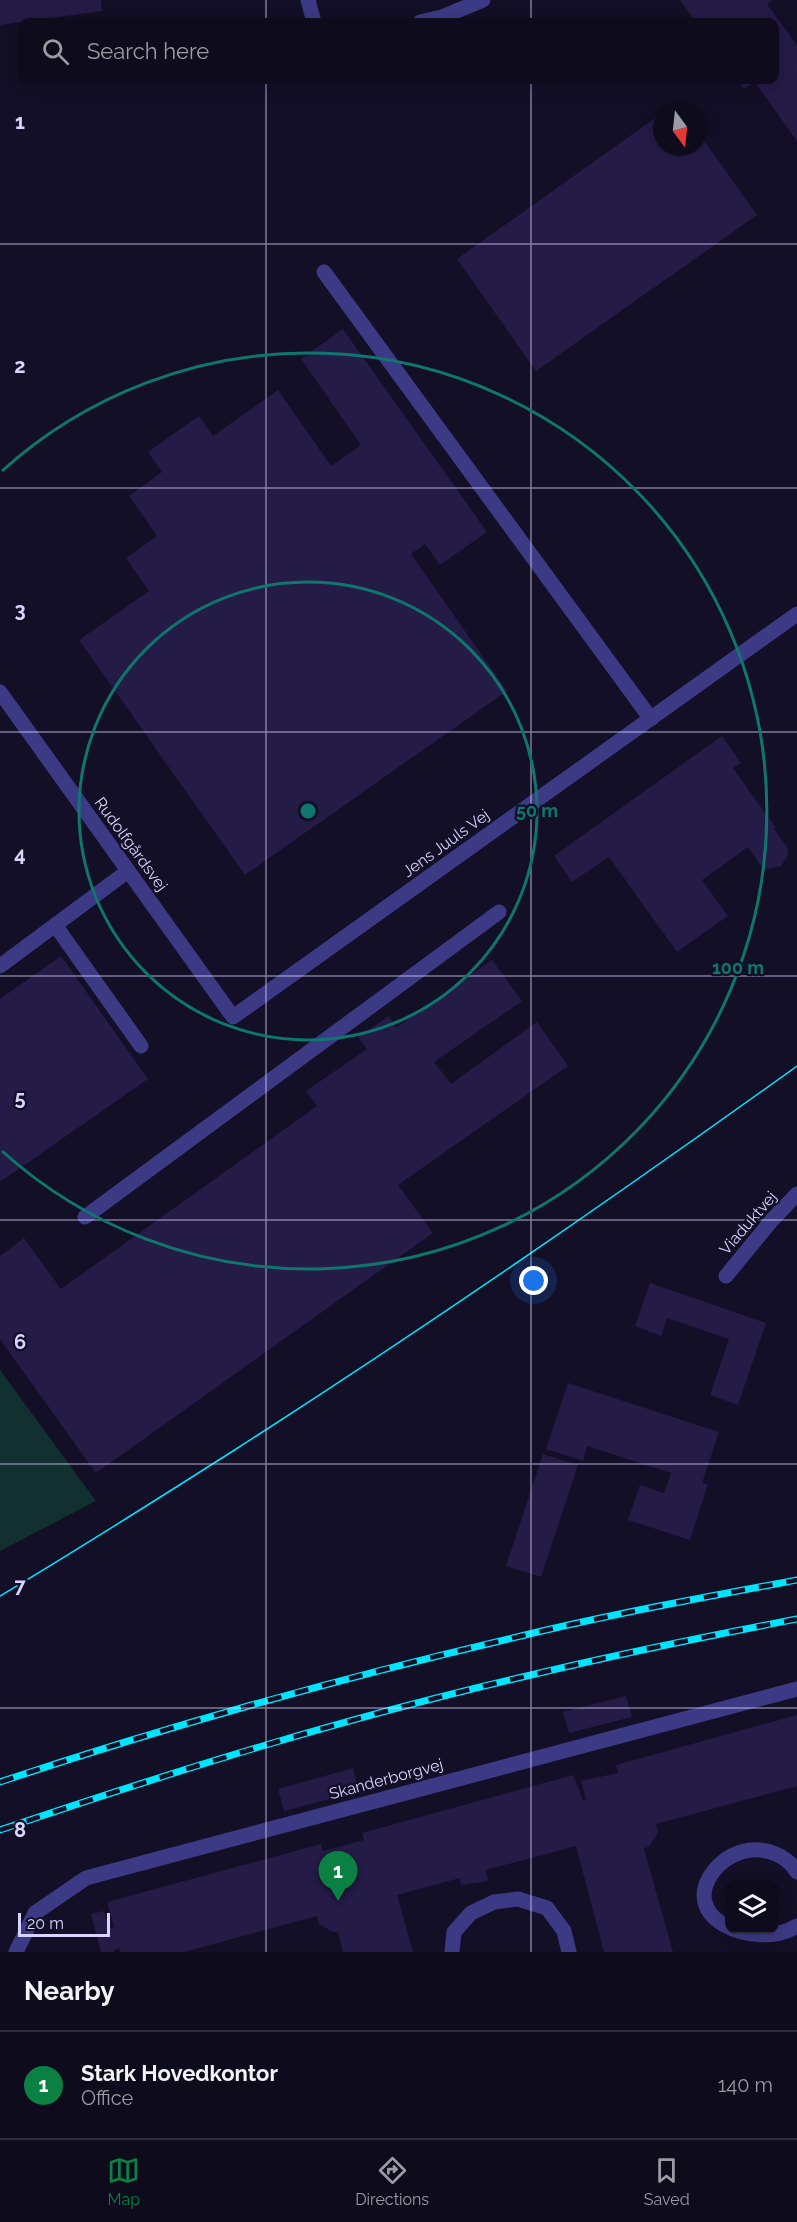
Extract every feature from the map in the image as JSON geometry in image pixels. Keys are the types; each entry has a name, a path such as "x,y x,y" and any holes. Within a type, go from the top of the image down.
{"street":[{"path":"308,0 313,18"},
{"path":"438,18 483,0"},
{"path":"324,272 651,719"},
{"name":"Jens Juuls Vej","path":"233,1017 797,614"},
{"name":"Rudolfgårdsvej","path":"0,692 233,1017"},
{"path":"0,966 128,871"},
{"path":"85,1217 499,912"},
{"path":"55,925 141,1046"},
{"name":"Viaduktvej","path":"726,1276 772,1220 797,1194"},
{"name":"Skanderborgvej","path":"16,1952 35,1913 86,1878 797,1689"},
{"path":"738,1946 730,1943 717,1932 708,1917 705,1900 713,1872 725,1859 741,1851 758,1849 776,1853 790,1863 797,1872"},
{"path":"452,1952 453,1932 471,1913 494,1902 518,1899 546,1908 564,1931 569,1952"},
{"path":"755,1949 764,1949 781,1943 795,1934"}],"green space":[{"path":"0,1370 96,1501 0,1551"}],"building":[{"path":"0,0 101,0 102,11 51,18 18,18 18,23 0,25"},
{"path":"680,0 773,0 767,4 777,18 693,18"},
{"path":"779,20 797,45 797,141 756,84 779,84"},
{"path":"740,84 752,84 744,89"},
{"path":"653,119 653,156 707,156 707,145 757,215 536,371 457,259"},
{"path":"343,329 487,532 440,565 425,544 411,554 507,691 245,875 79,640 149,591 126,558 157,536 129,496 162,472 148,452 199,416 213,436 278,390 331,466 361,445 301,359"},
{"path":"722,736 741,763 733,768 776,828 774,829 787,847 788,855 781,866 767,869 761,866 748,847 702,880 728,916 677,952 609,857 572,882 554,856"},
{"path":"61,956 148,1079 0,1182 0,999"},
{"path":"492,960 522,1001 434,1062 451,1084 537,1022 568,1066 398,1185 433,1233 96,1473 0,1339 0,1256 24,1238 61,1289 317,1106 306,1091 367,1049 358,1037 389,1016 396,1028"},
{"path":"650,1283 766,1323 738,1405 710,1395 729,1339 667,1318 661,1336 635,1326"},
{"path":"568,1383 719,1432 702,1483 708,1484 690,1540 628,1520 640,1485 664,1493 671,1473 587,1446 583,1461 546,1449"},
{"path":"543,1454 578,1465 541,1577 506,1566"},
{"path":"626,1696 632,1717 569,1733 563,1712"},
{"path":"797,1715 797,1786 656,1824 658,1833 650,1845 644,1849 673,1952 604,1952 576,1846 486,1870 488,1881 461,1885 460,1878 397,1895 413,1952 343,1952 338,1932 333,1932 319,1924 317,1916 184,1952 120,1952 119,1948 114,1952 101,1952 91,1914 104,1911 109,1928 114,1927 107,1902 321,1844 323,1851 364,1840 362,1833 573,1775 583,1800 586,1799 581,1781 618,1773 616,1765"},
{"path":"353,1768 359,1791 284,1811 278,1789"}],"tram line":[{"path":"0,1596 175,1488 376,1358 588,1214 797,1066"}],"railway":[{"path":"0,1782 194,1722 389,1668 590,1620 797,1580"},
{"path":"0,1830 197,1766 397,1708 597,1660 797,1619"}],"place":[{"name":"Stark Hovedkontor","path":"338,1901"}]}
